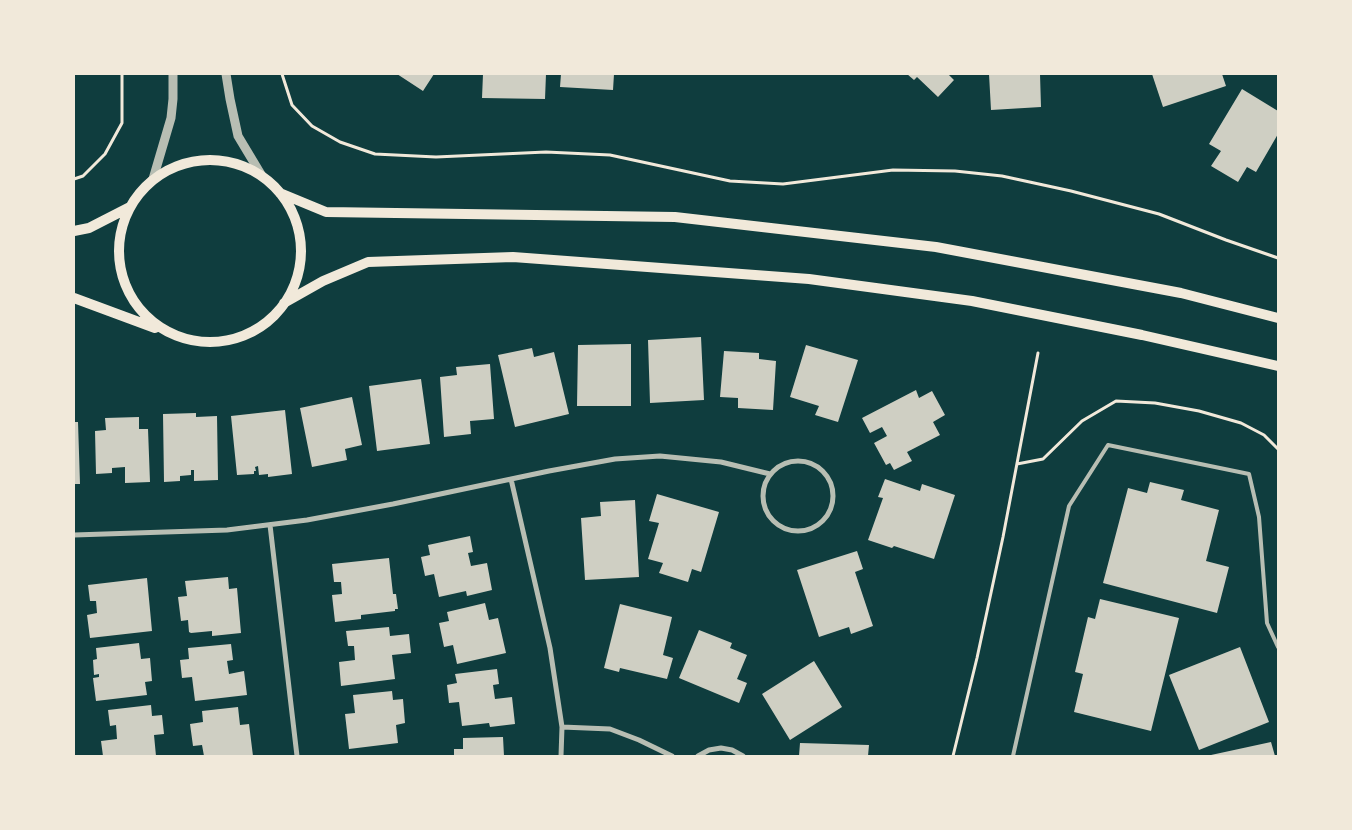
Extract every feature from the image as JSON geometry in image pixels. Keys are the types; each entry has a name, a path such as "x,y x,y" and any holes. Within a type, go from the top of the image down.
{"main road":[{"path":"168,332 144,315 127,291 119,263 120,234 130,207 140,192 153,179 179,165 208,160 236,164 262,176 280,193 295,218 301,247 297,276 284,303"},
{"path":"280,193 326,212 675,217 936,247 1181,294 1278,318"},
{"path":"74,231 89,228 130,207"},
{"path":"74,298 192,341 218,342 244,336 266,322 284,303 323,281 368,262 513,257 810,279 972,301 1142,335 1278,366"}],"street":[{"path":"153,179 171,118 173,100 172,74"},
{"path":"226,74 238,136 262,176"},
{"path":"74,535 218,530 306,520 616,459 660,456 721,462 770,474"},
{"path":"799,460 820,468 828,476 834,498 832,508 826,518 817,526 805,531 793,532 781,528 765,510 762,498 764,486 770,474 788,462 799,460"},
{"path":"511,479 550,648 562,727 561,756"},
{"path":"270,525 297,756"},
{"path":"562,727 610,729 672,756"},
{"path":"698,756 709,750 721,748 732,750 743,756"}],"lane":[{"path":"1013,756 1069,506 1108,444 1249,474 1259,517 1267,623 1278,647"}],"path":[{"path":"74,179 83,176 105,154 122,123 122,74"},
{"path":"282,74 292,105 312,126 340,142 375,154 436,156 546,152 610,155 730,181 783,184 893,170 955,171 1002,176 1071,191 1159,214 1278,258"},
{"path":"953,756 977,658 1038,354"},
{"path":"1017,464 1043,459 1082,421 1116,401 1155,403 1199,411 1241,423 1264,435 1278,449"}],"building":[{"path":"397,74 434,74 423,91"},
{"path":"483,74 546,74 545,99 482,98"},
{"path":"561,74 614,74 613,90 560,87"},
{"path":"907,74 948,74 954,80 938,97 917,77 914,80"},
{"path":"989,74 1040,74 1041,107 991,110"},
{"path":"1152,74 1222,74 1226,86 1163,107"},
{"path":"1242,89 1278,111 1278,134 1256,172 1247,167 1238,182 1211,166 1221,151 1209,144"},
{"path":"701,337 704,400 650,403 648,340"},
{"path":"631,344 631,406 577,406 578,345"},
{"path":"806,345 858,360 838,422 815,415 819,406 790,397"},
{"path":"532,348 534,357 554,352 569,414 515,427 498,355"},
{"path":"724,351 759,353 759,359 776,361 773,410 738,408 738,398 720,397"},
{"path":"490,364 494,419 470,421 471,434 444,437 440,377 457,375 456,367"},
{"path":"421,379 430,444 377,451 369,386"},
{"path":"916,390 919,398 932,391 945,415 933,422 940,435 907,452 912,461 894,470 890,463 886,465 874,443 887,436 882,427 870,433 862,418"},
{"path":"352,397 362,445 345,449 347,460 312,467 300,408"},
{"path":"285,410 292,474 268,477 268,474 259,475 258,466 255,467 256,471 254,471 254,474 237,475 231,416"},
{"path":"196,413 196,417 217,416 218,480 194,481 194,470 191,470 191,475 180,476 180,481 164,482 163,414"},
{"path":"139,417 139,429 148,429 150,482 125,483 125,467 112,468 112,473 96,474 95,431 106,430 105,418"},
{"path":"74,422 78,422 80,484 74,484"},
{"path":"885,479 920,491 922,484 955,495 934,559 868,540 883,498 878,497"},
{"path":"1150,482 1184,490 1181,500 1219,510 1206,561 1229,567 1217,613 1103,583 1128,488 1147,493"},
{"path":"657,494 719,512 701,572 692,569 688,582 659,573 663,563 648,559 659,523 649,521"},
{"path":"635,500 639,577 585,580 581,518 601,516 600,502"},
{"path":"470,536 473,552 468,553 471,566 487,563 492,590 467,596 466,591 439,597 434,574 425,576 421,557 430,555 428,545"},
{"path":"857,551 863,569 855,572 873,626 851,634 849,627 819,637 797,570"},
{"path":"389,558 393,594 396,594 398,609 361,615 361,619 335,622 332,595 342,594 341,582 334,582 332,564"},
{"path":"228,577 229,589 237,588 241,633 212,636 212,631 189,632 188,620 181,621 178,597 187,596 185,581"},
{"path":"147,578 152,631 90,638 87,615 97,613 96,601 90,601 88,585"},
{"path":"1100,599 1179,618 1151,731 1074,712 1083,674 1075,672 1088,617 1095,619"},
{"path":"485,603 489,620 498,618 506,653 457,664 453,645 444,647 439,623 449,621 447,612"},
{"path":"620,604 672,617 663,655 673,658 667,679 620,668 619,672 604,668"},
{"path":"389,627 390,636 409,634 411,653 392,655 395,679 341,686 339,662 355,660 354,646 348,646 346,631"},
{"path":"699,630 732,643 730,648 747,655 737,679 747,683 739,703 679,678"},
{"path":"139,643 141,659 150,658 152,681 145,682 147,695 96,701 93,678 99,677 99,674 94,675 93,660 97,659 96,648"},
{"path":"231,644 233,660 227,661 229,674 244,671 247,695 195,701 192,677 182,678 180,660 189,659 188,648"},
{"path":"1240,647 1269,722 1199,750 1169,675"},
{"path":"814,661 842,707 790,740 762,694"},
{"path":"497,669 499,684 493,685 495,699 512,697 515,724 490,727 489,723 462,726 459,702 449,703 447,685 457,683 455,674"},
{"path":"392,691 393,700 403,699 405,723 396,725 398,743 349,749 345,714 355,713 353,695"},
{"path":"151,705 152,716 162,715 164,734 154,735 156,756 103,756 101,741 117,739 116,725 110,726 108,710"},
{"path":"238,707 240,725 249,724 253,756 204,756 202,745 193,746 190,724 203,722 202,711"},
{"path":"503,737 504,756 454,756 454,749 463,749 463,738"},
{"path":"1271,742 1275,756 1211,756 1211,755"},
{"path":"800,743 869,745 868,756 799,756"}]}
